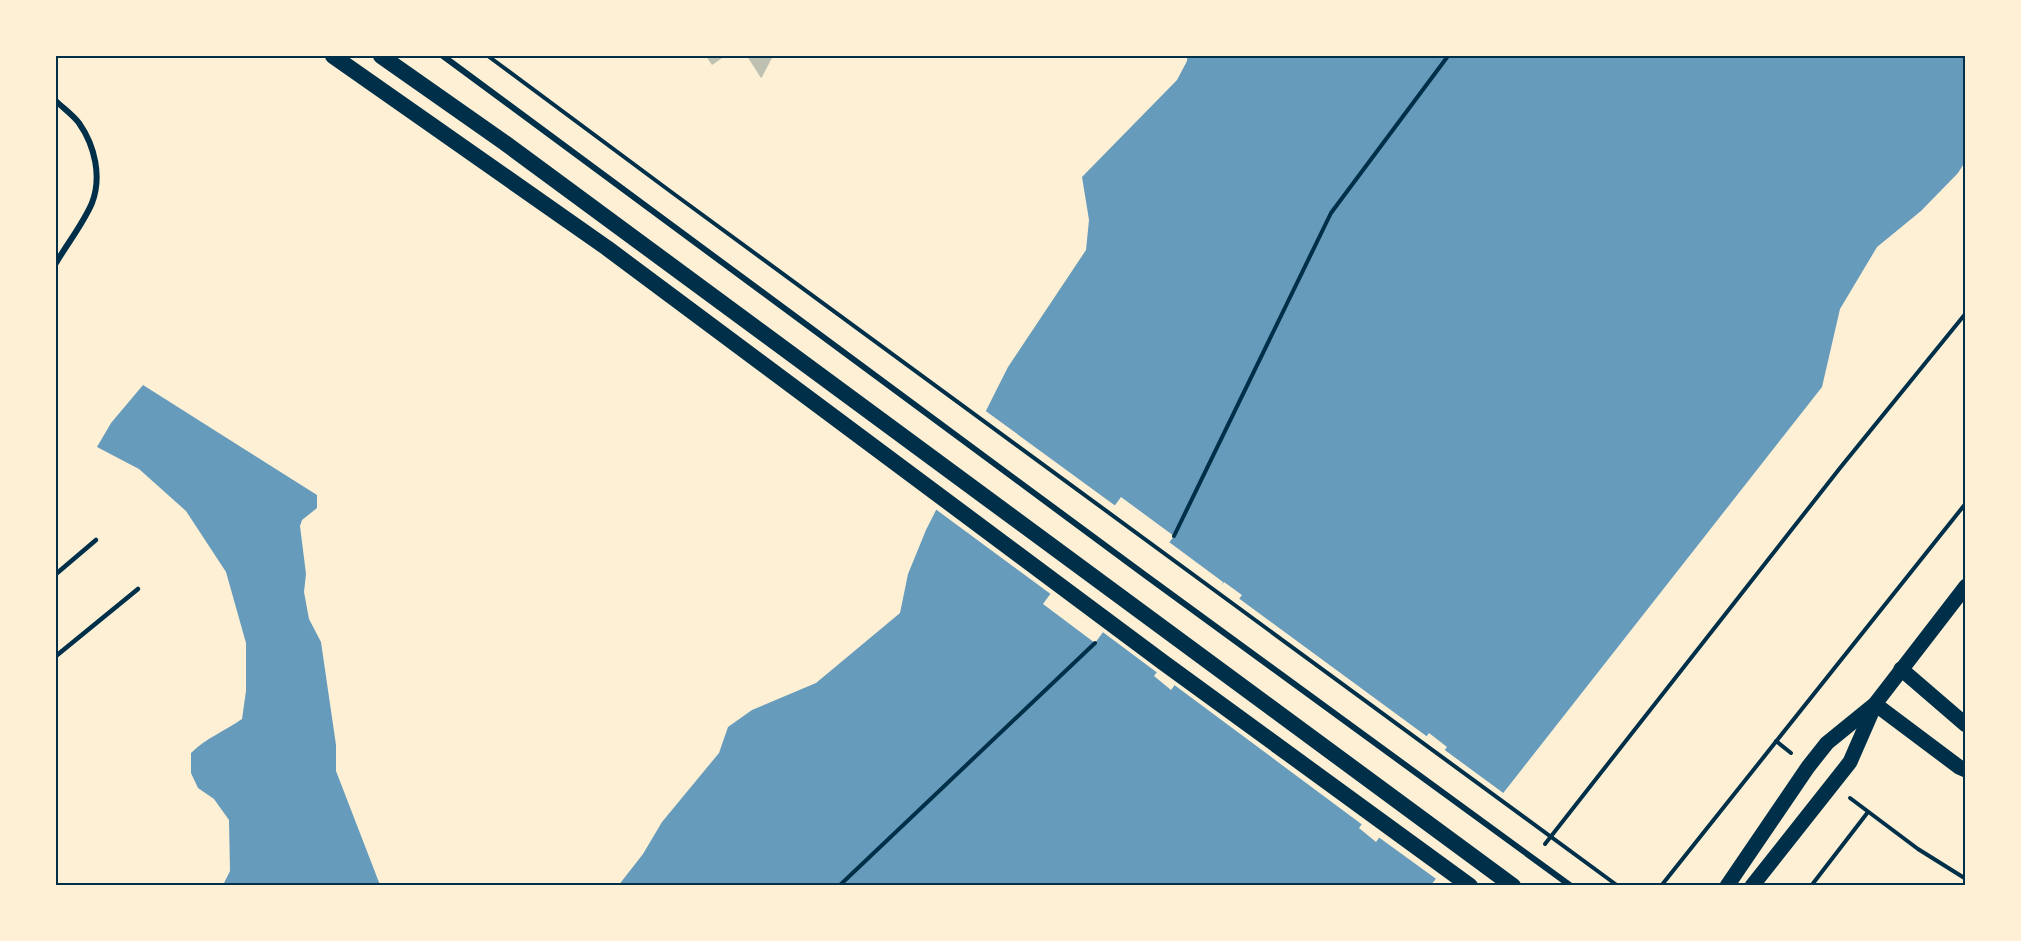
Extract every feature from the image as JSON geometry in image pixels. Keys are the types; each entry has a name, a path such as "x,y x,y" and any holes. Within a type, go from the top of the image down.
{"highway":[{"path":"333,56 598,241 1164,663 1470,885"},
{"path":"381,56 665,260 1513,885"}],"main road":[{"path":"1752,885 1850,762 1875,704 1965,586"},
{"path":"1901,669 1965,724"},
{"path":"1875,704 1965,770"},
{"path":"1727,885 1795,784 1827,743 1875,704"}],"street":[{"path":"443,56 1136,568 1571,885"},
{"path":"56,101 82,128 92,147 97,168 96,191 92,202 56,263"}],"lane":[{"path":"56,574 96,540"},
{"path":"56,656 138,589"}],"path":[{"path":"488,56 1618,885"},
{"path":"1174,536 1331,213 1448,56"},
{"path":"1543,848 1833,477 1965,313"},
{"path":"1661,885 1965,503"},
{"path":"839,885 1095,643"},
{"path":"1811,885 1868,812 1918,849 1965,879"}],"water":[{"path":"1187,56 1965,56 1965,162 1958,173 1921,211 1877,247 1840,309 1822,387 1431,885 618,886 643,854 662,822 719,753 728,727 752,710 816,683 900,613 908,574 926,530 1008,367 1086,250 1089,220 1082,177 1177,80 1187,61","holes":["1121,497 1174,536 1095,643 1043,604","1224,582 1242,595 1171,690 1154,676","1429,733 1447,747 1376,842 1359,828"]},
{"path":"143,385 317,495 317,508 302,520 300,526 306,574 304,592 309,619 321,642 336,745 336,771 380,885 223,885 230,871 229,820 214,799 198,788 191,773 191,753 242,719 246,691 246,643 226,572 186,511 139,469 97,447 111,423"}],"pier":[{"path":"983,409 1117,507 1052,595 934,508"},
{"path":"1169,542 1223,582 1224,587 1159,674 1100,630 1165,543"},
{"path":"1237,597 1429,738 1364,826 1173,684"},
{"path":"1442,748 1506,795 1439,881 1377,836"}],"building":[{"path":"706,56 725,56 712,65"},
{"path":"747,56 773,56 761,78"}]}
